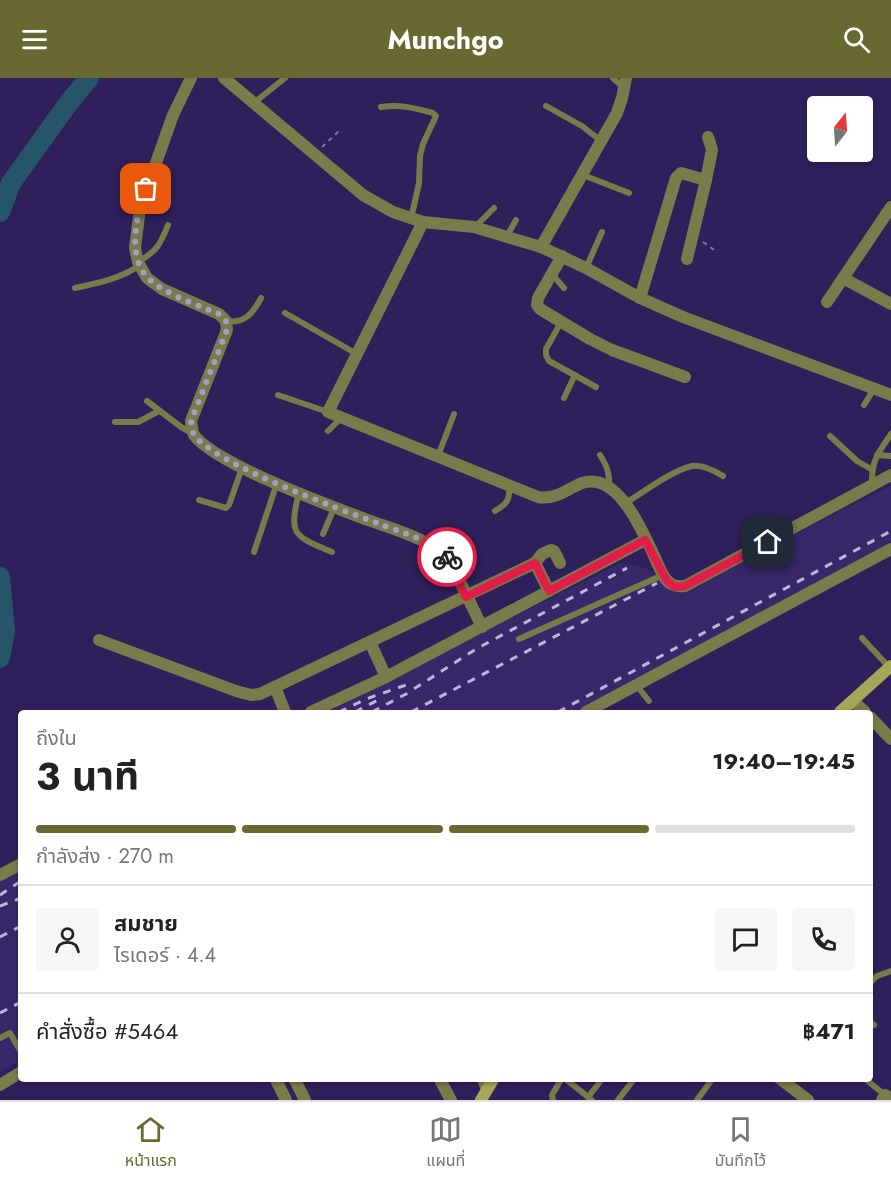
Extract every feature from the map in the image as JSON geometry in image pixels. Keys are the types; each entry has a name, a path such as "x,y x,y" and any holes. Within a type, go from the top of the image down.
{"main road":[{"path":"842,710 889,671"},
{"path":"483,1097 492,1082"}],"street":[{"path":"191,78 173,115 140,208 135,248 139,264 147,278 162,289 219,314 226,321 227,330 191,421 193,433 203,444 242,467 334,507 416,538 443,553 450,561 482,627"},
{"path":"227,79 363,195 393,212 417,220 474,227 541,247 640,298 683,317 891,395"},
{"path":"541,247 617,114 625,83"},
{"path":"687,259 712,150 708,137"},
{"path":"640,298 678,175 681,173 706,180"},
{"path":"827,302 891,207"},
{"path":"417,220 358,354 328,412 509,486 545,498 553,497 583,483 591,482 609,487 626,503 663,575 675,587 685,586 891,475"},
{"path":"562,256 538,298 537,305 561,322 612,350 684,377"},
{"path":"843,278 891,304"},
{"path":"315,710 386,677 645,540"},
{"path":"590,710 891,549"},
{"path":"99,640 236,691 250,695 260,694 535,563 542,554 551,550 555,551 560,563"},
{"path":"535,563 549,591"},
{"path":"370,642 386,677"},
{"path":"275,687 284,710"},
{"path":"853,700 863,710"},
{"path":"873,720 891,738"},
{"path":"2,870 18,865"},
{"path":"0,1085 18,1073"},
{"path":"281,1093 294,1082"},
{"path":"298,1082 305,1100"},
{"path":"441,1082 451,1100"},
{"path":"784,1082 808,1100"}],"lane":[{"path":"255,102 285,78"},
{"path":"613,78 625,83"},
{"path":"381,107 406,106 433,113 436,116 420,156 417,220"},
{"path":"546,106 582,126 602,141"},
{"path":"583,175 630,193"},
{"path":"474,227 494,207"},
{"path":"507,236 516,220"},
{"path":"75,288 128,274 154,254 168,225"},
{"path":"585,268 602,232"},
{"path":"552,274 564,288"},
{"path":"226,321 245,319 253,313 261,298"},
{"path":"285,313 358,354"},
{"path":"561,322 546,349 549,361 596,387"},
{"path":"564,398 575,375"},
{"path":"864,405 874,389"},
{"path":"279,395 328,412"},
{"path":"147,400 180,427 193,433"},
{"path":"115,422 138,422 159,411"},
{"path":"438,457 454,414"},
{"path":"328,431 341,417"},
{"path":"872,486 871,469 891,434"},
{"path":"830,436 857,461 871,469"},
{"path":"600,455 606,465 609,487"},
{"path":"877,455 891,456"},
{"path":"626,503 660,481 694,465 712,469 723,476"},
{"path":"199,500 226,508 242,467"},
{"path":"254,552 277,483"},
{"path":"495,511 507,504 510,495 509,486"},
{"path":"299,492 293,519 294,527 300,536 309,542 332,552"},
{"path":"323,534 334,507"},
{"path":"519,639 663,575"},
{"path":"862,638 889,671"},
{"path":"637,686 649,701"},
{"path":"873,980 891,971"},
{"path":"0,1038 10,1033 18,1047"},
{"path":"480,1082 483,1097"},
{"path":"553,1100 552,1095 563,1082"},
{"path":"569,1082 590,1098 600,1082"},
{"path":"618,1100 632,1082"},
{"path":"696,1100 708,1082"},
{"path":"868,1082 886,1098"}],"path":[{"path":"313,154 339,131"}],"shaded area":[{"path":"891,485 891,553 596,710 331,710 620,563 643,567 685,591"},
{"path":"18,871 18,1062 0,1072 0,880"}],"waterway":[{"path":"0,212 11,183 89,78"},
{"path":"0,577 5,631 0,658"}],"railway":[{"path":"562,710 891,531"},
{"path":"376,710 406,694 476,649 627,568"},
{"path":"415,710 657,583"},
{"path":"343,710 366,699 409,684"},
{"path":"359,710 380,699"},
{"path":"0,895 18,883"},
{"path":"0,906 18,899"},
{"path":"0,937 18,928"},
{"path":"0,1013 18,1004"}],"way so far":[{"path":"146,189 140,208 135,248 138,262 147,278 162,289 219,314 226,321 227,330 191,421 193,433 203,444 242,467 334,507 416,538 447,557"}],"route":[{"path":"447,557 466,597 535,563 549,591 645,540 667,581 675,587 685,586 768,542"}]}
